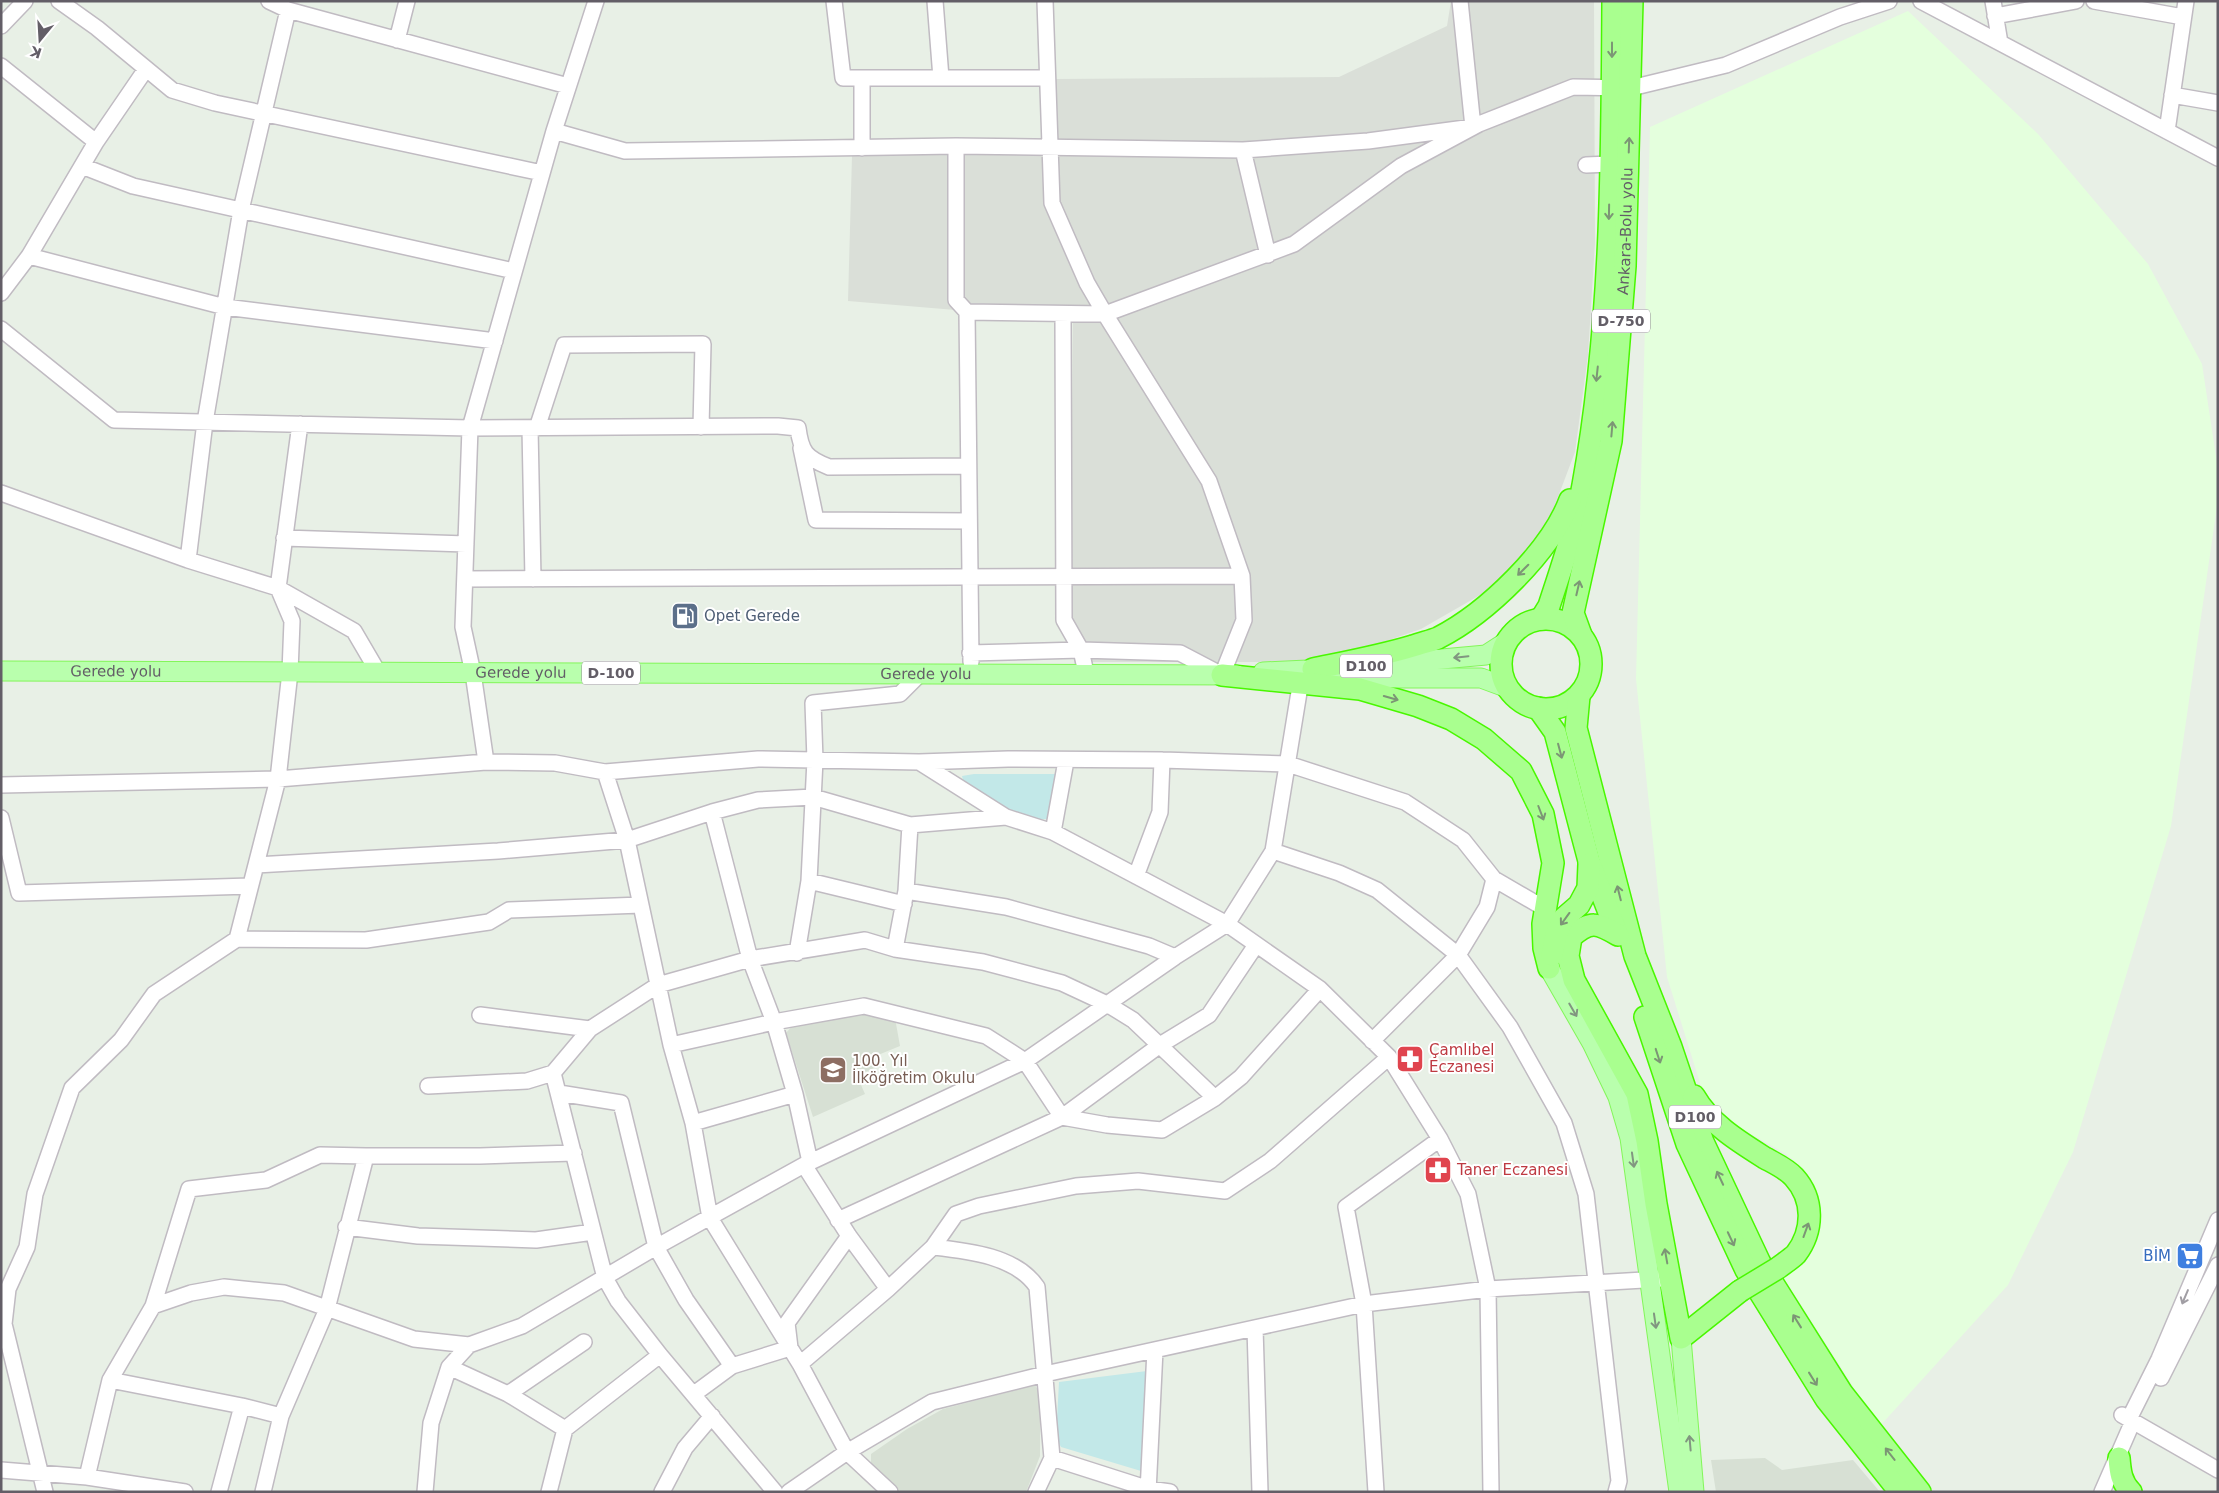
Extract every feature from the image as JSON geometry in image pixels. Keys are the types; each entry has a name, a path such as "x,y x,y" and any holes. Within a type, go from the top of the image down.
{"highway":[{"name":"Ankara-Bolu yolu","path":"1581,635 1573,612 1611,441 1625,266 1621,88 1613,1"},
{"name":"Ankara-Bolu yolu","path":"1541,619 1549,606 1566,552 1583,486 1608,269 1610,164 1632,1"},
{"path":"1304,675 1438,638 1489,603 1531,561 1563,518 1588,452"},
{"path":"1541,619 1556,620 1570,625 1581,635"},
{"name":"D100","path":"1506,642 1521,627 1541,619"},
{"name":"D100","path":"1581,635 1588,646 1591,672 1586,685 1578,696 1576,728 1635,956 1671,1047 1703,1142 1760,1263 1842,1393 1920,1492"},
{"path":"1506,642 1501,665 1508,688"},
{"path":"1222,674 1304,675 1418,706 1451,720 1484,739 1521,772 1543,814 1553,863 1544,908 1544,948 1549,968"},
{"name":"D100","path":"1508,688 1526,705 1538,708 1555,732 1589,861 1618,935 1687,1144 1746,1270 1826,1399 1900,1492"},
{"path":"1538,708 1553,709 1567,704 1578,696"},
{"path":"1549,968 1556,935 1564,918 1579,906 1588,888 1589,861"},
{"path":"1618,935 1599,924 1584,926 1571,937 1568,956 1574,980 1637,1094 1648,1141 1660,1279 1681,1338 1740,1291 1778,1268 1795,1254 1809,1226 1810,1210 1806,1194 1793,1176 1736,1140 1703,1113 1693,1096 1655,976 1635,956"},
{"path":"2118,1458 2120,1473 2125,1486 2131,1492"}],"main road":[{"name":"D100","path":"1304,675 1486,655 1506,642"},
{"name":"Gerede yolu","path":"1,671 1222,674"},
{"name":"D100","path":"1304,675 1481,678 1508,688"},
{"path":"1549,968 1592,1043 1618,1098 1630,1138 1660,1279 1680,1492"},
{"path":"1681,1338 1694,1492"}],"street":[{"path":"1,26 25,1"},
{"path":"59,1 97,28 172,90 215,103 542,174"},
{"path":"269,1 288,10 568,86"},
{"path":"397,40 407,1"},
{"path":"486,762 473,673 463,627 470,428 554,130 596,1"},
{"path":"834,1 844,78 1047,78"},
{"path":"935,1 941,78"},
{"path":"970,653 1081,650 1180,653 1222,674 1244,620 1242,576 1210,481 1087,283 1052,203 1044,1"},
{"path":"1460,1 1473,126"},
{"path":"956,146 956,300 968,312 1063,315 1105,314 1294,244 1401,166 1473,126 1574,87 1621,88 1726,65 1840,17 1890,1"},
{"path":"1921,1 2218,158"},
{"path":"2000,43 1994,9 2076,1"},
{"path":"2094,1 2183,18"},
{"path":"2166,130 2186,1"},
{"path":"188,560 205,422 241,210 288,10"},
{"path":"1,66 96,142"},
{"path":"1,293 29,256 96,142 146,69"},
{"path":"862,78 862,148"},
{"path":"2172,95 2218,103"},
{"path":"554,130 625,151 956,146 1243,150 1368,141 1473,126"},
{"path":"1243,150 1268,255"},
{"path":"1586,164 1610,164"},
{"path":"82,166 133,186 514,271"},
{"path":"29,256 225,307 495,341"},
{"path":"968,312 969,577 972,674"},
{"path":"1063,315 1064,620 1081,650 1086,673"},
{"path":"1,329 114,420 470,428 798,428 816,520 969,521"},
{"path":"533,579 534,428 564,345 703,344 702,427"},
{"path":"237,940 278,779 290,672 292,622 278,588 300,424"},
{"path":"801,448 812,459 829,467 968,466"},
{"path":"1,493 188,560 278,588 354,631 378,672"},
{"path":"284,538 466,544"},
{"path":"464,579 1242,576"},
{"path":"797,953 810,881 815,760 813,703 900,694 920,674"},
{"path":"153,1306 191,1293 224,1287 284,1293 414,1339 469,1345 522,1326 656,1247 807,1164 1025,1061 1175,957 1227,924 1273,851 1304,675"},
{"path":"1,785 278,779 486,762 555,763 605,772 758,759 919,762 1008,759 1066,761 1162,760 1288,764 1405,802 1463,840 1494,879 1544,908"},
{"path":"1136,876 1160,812 1162,760"},
{"path":"1052,832 1066,761"},
{"path":"919,762 1006,817 1052,832 1227,924 1320,989 1389,1057 1440,1139 1468,1194 1488,1289 1491,1492"},
{"path":"605,772 627,840 671,1045 693,1123 710,1218 800,1364 847,1452 890,1492"},
{"path":"256,864 498,851 627,840 712,812 758,800 813,797 910,825 1006,817"},
{"path":"712,812 750,959 774,1022 795,1094 807,1164 848,1236 888,1289"},
{"path":"1,818 19,893 250,886"},
{"path":"895,949 905,898 910,825"},
{"path":"1273,851 1339,873 1377,890 1458,955 1510,1027 1564,1124 1586,1194 1619,1481 1616,1492"},
{"path":"1372,1041 1458,955 1487,907 1494,879"},
{"path":"810,881 905,898 1006,908 1149,946 1175,957"},
{"path":"46,1492 4,1324 8,1289 27,1247 35,1194 72,1088 121,1040 154,994 237,940 366,940 489,922 510,910 641,905"},
{"path":"428,1086 527,1081 554,1073 590,1029 658,985 750,959 797,953 865,940 895,949 983,962 1062,982 1107,1004 1133,1020 1215,1098"},
{"path":"838,1220 1062,1117 1160,1045 1209,1015 1256,945"},
{"path":"671,1045 774,1022 864,1006 986,1036 1025,1061 1062,1117 1107,1125 1162,1130 1215,1098 1241,1077 1320,989"},
{"path":"480,1015 590,1029"},
{"path":"800,1364 934,1247 956,1214 979,1206 1076,1186 1138,1182 1225,1191 1270,1161 1389,1057"},
{"path":"554,1073 605,1278 618,1301 660,1355 775,1492"},
{"path":"558,1093 621,1103 656,1247 686,1300 732,1366"},
{"path":"693,1123 795,1094"},
{"path":"1376,1492 1364,1304 1346,1206 1440,1139"},
{"path":"87,1477 110,1380 153,1306 189,1189 266,1180 320,1156 480,1156 574,1152"},
{"path":"263,1492 281,1416 326,1308 366,1156"},
{"path":"2102,1492 2118,1458 2130,1420 2159,1359 2218,1220"},
{"path":"346,1227 418,1236 536,1240 594,1232"},
{"path":"790,1348 787,1323 848,1236"},
{"path":"934,1247 975,1252 1008,1264 1029,1275 1037,1288 1052,1458 1036,1492"},
{"path":"2130,1420 2194,1316 2218,1265"},
{"path":"789,1492 847,1452 932,1402 1045,1374 1364,1304 1488,1289 1660,1279"},
{"path":"1255,1328 1260,1492"},
{"path":"508,1394 584,1342"},
{"path":"425,1492 431,1423 449,1367 469,1345"},
{"path":"694,1394 732,1366 790,1348"},
{"path":"1149,1491 1155,1350"},
{"path":"549,1492 565,1429 660,1355"},
{"path":"449,1367 508,1394 565,1429"},
{"path":"110,1380 242,1406 281,1416"},
{"path":"219,1492 242,1406"},
{"path":"662,1492 685,1448 712,1416"},
{"path":"2130,1420 2218,1470"},
{"path":"1052,1458 1149,1491 1170,1492"},
{"path":"1,1470 87,1477 122,1487 185,1492"}],"shaded area":[{"path":"1451,1 1594,1 1595,243 1588,355 1575,452 1547,526 1494,587 1421,629 1343,656 1295,662 1091,662 1070,617 1073,320 848,301 852,156 1054,152 1056,79 1339,77 1447,26"},
{"path":"1908,11 2038,134 2148,264 2202,364 2218,470 2218,499 2171,826 2073,1152 2008,1285 1879,1427 1782,1275 1800,1265 1813,1247 1818,1229 1817,1197 1812,1182 1802,1168 1786,1154 1731,1123 1705,1099 1667,977 1636,679 1650,127"},
{"path":"974,774 1057,774 1047,819 1024,817 992,801 963,780 962,776"},
{"name":"100. Yıl İlköğretim Okulu","path":"871,1013 895,1018 900,1046 878,1055 880,1065 857,1076 865,1094 813,1117 786,1033 795,1023"},
{"path":"1147,1371 1141,1471 1061,1447 1056,1438 1059,1382"},
{"path":"1035,1385 1040,1394 1040,1456 1026,1492 901,1492 871,1465 871,1454 907,1429 943,1409"},
{"path":"1765,1458 1782,1470 1853,1460 1880,1492 1716,1492 1711,1460"}],"place":[{"name":"Opet Gerede","path":"685,616"},
{"name":"Çamlıbel Eczanesi","path":"1410,1059"},
{"name":"100. Yıl İlköğretim Okulu","path":"833,1070"},
{"name":"Taner Eczanesi","path":"1438,1170"},
{"name":"BİM","path":"2190,1256"}]}
